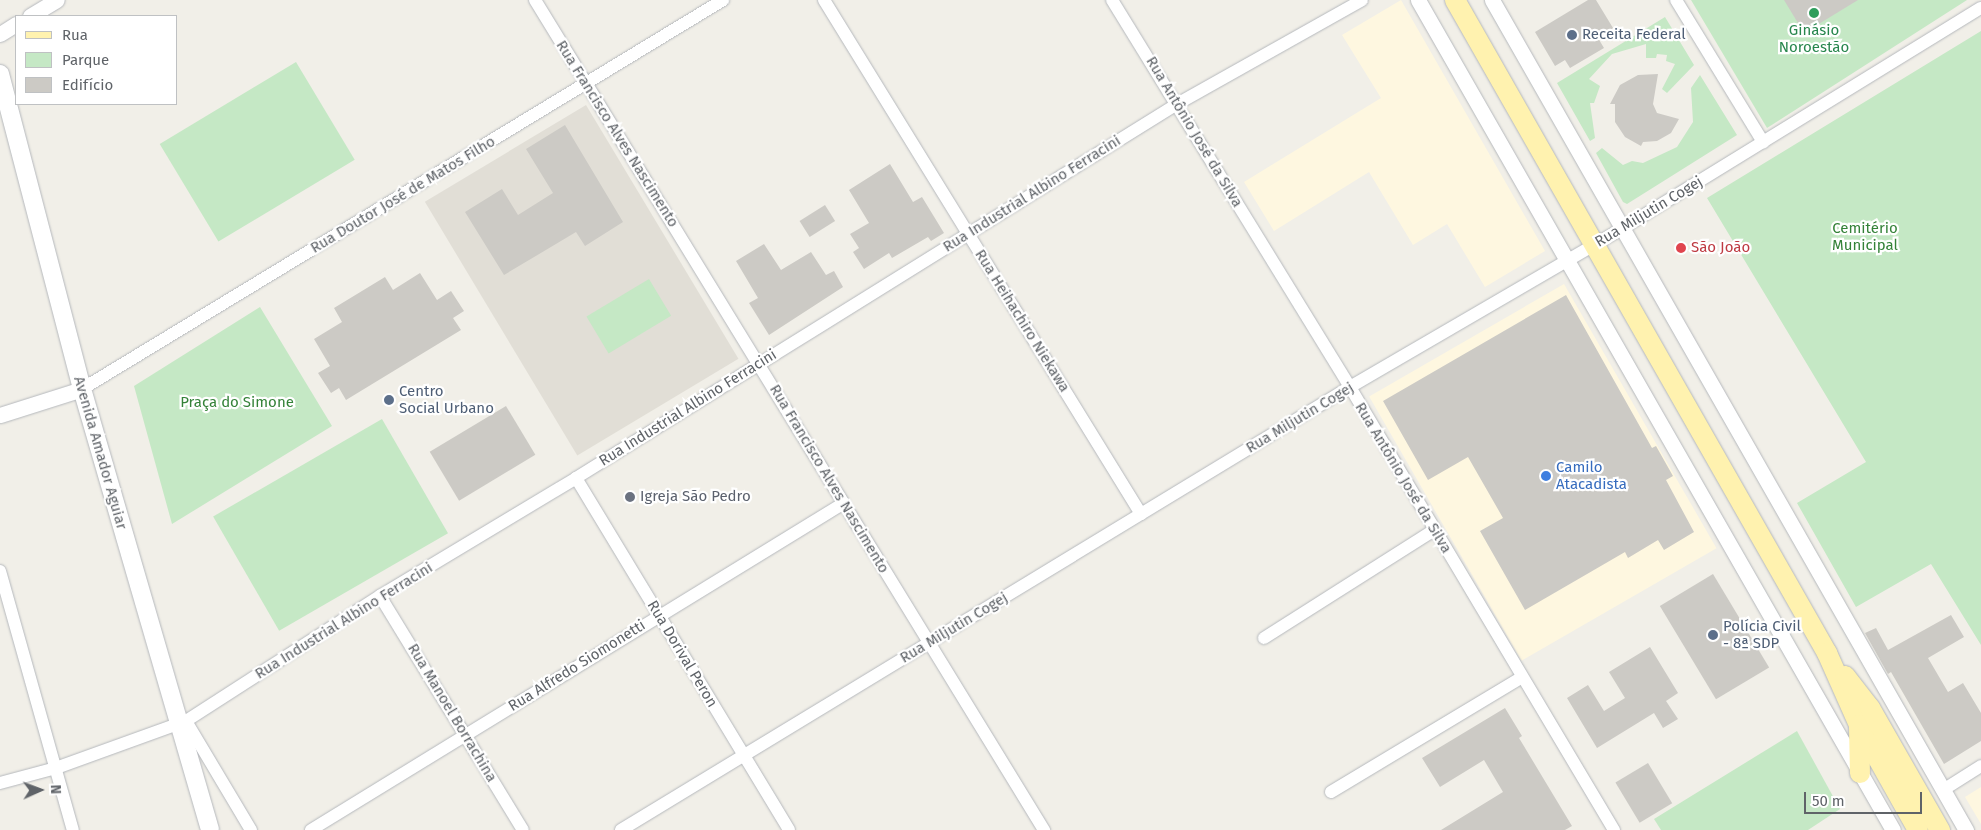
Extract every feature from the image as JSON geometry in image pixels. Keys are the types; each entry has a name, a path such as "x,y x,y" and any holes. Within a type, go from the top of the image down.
{"main road":[{"path":"1455,0 1827,653 1859,725 1918,830"},
{"name":"Avenida Amador Aguiar","path":"0,74 82,390 182,723 210,830"},
{"path":"1827,653 1870,708 1940,830"},
{"path":"1859,725 1860,773"}],"street":[{"path":"32,15 57,0"},
{"name":"Rua Francisco Alves Nascimento","path":"536,0 1044,830"},
{"name":"Rua Doutor José de Matos Filho","path":"82,390 723,0"},
{"name":"Rua Heihachiro Niekawa","path":"824,0 1141,514"},
{"name":"Rua Antônio José da Silva","path":"1112,0 1350,387 1521,678 1614,830"},
{"name":"Rua Industrial Albino Ferracini","path":"0,783 56,768 182,723 380,596 576,478 1177,104 1362,0"},
{"path":"1418,0 1860,773 1888,828"},
{"path":"1492,0 1966,830"},
{"path":"1676,0 1763,142"},
{"name":"Rua Miljutin Cogej","path":"621,830 1350,387 1623,228 1981,8"},
{"path":"0,34 15,25"},
{"path":"0,415 82,390"},
{"name":"Rua Dorival Peron","path":"576,478 789,830"},
{"name":"Rua Alfredo Siomonetti","path":"312,830 844,503"},
{"path":"1264,638 1434,530"},
{"path":"0,571 73,830"},
{"name":"Rua Manoel Borrachina","path":"380,596 523,830"},
{"path":"1331,792 1521,678"},
{"path":"182,723 251,830"},
{"path":"1923,802 1981,766"}],"shaded area":[{"path":"1401,0 1545,251 1485,287 1447,224 1413,245 1369,172 1274,231 1244,182 1381,98 1342,35"},
{"path":"586,105 738,359 577,456 425,202"},
{"name":"Camilo Atacadista","path":"1564,284 1716,548 1522,661 1369,396"},
{"path":"1981,787 1981,824 1965,797"}],"green space":[{"path":"1691,0 1967,0 1767,128"},
{"path":"1665,17 1694,65 1667,93 1662,89 1675,64 1666,61 1667,55 1657,54 1656,58 1646,58 1646,44 1612,54 1589,79 1600,86 1594,103 1590,103 1595,138 1590,141 1557,83"},
{"name":"Cemitério Municipal","path":"1981,31 1981,645 1931,564 1856,607 1797,503 1866,462 1707,198"},
{"path":"296,62 355,160 218,242 160,144"},
{"path":"1700,75 1737,135 1627,204 1623,202 1596,153 1602,148 1623,165 1632,161 1643,163 1677,147 1693,122 1691,88"},
{"path":"649,279 671,316 609,353 586,317"},
{"name":"Praça do Simone","path":"260,307 332,426 172,524 134,386"},
{"path":"382,419 448,533 279,631 213,516"},
{"path":"1797,731 1840,809 1808,830 1661,830 1654,819"}],"building":[{"path":"1588,0 1596,0 1613,28 1598,38 1604,48 1570,68 1565,60 1555,66 1535,32"},
{"name":"Ginásio Noroestão","path":"1784,0 1858,0 1804,33"},
{"path":"1658,74 1653,104 1657,113 1679,119 1671,133 1657,141 1643,142 1641,146 1625,137 1615,122 1615,104 1610,104 1620,85 1638,75"},
{"path":"565,125 623,222 585,246 576,232 504,275 465,212 502,189 518,215 553,193 526,149"},
{"path":"890,164 913,202 922,197 944,233 931,241 928,237 892,258 889,253 864,269 853,252 859,248 850,234 869,223 849,190"},
{"path":"825,205 835,221 810,237 800,221"},
{"path":"764,244 781,270 811,252 826,275 834,271 843,287 769,335 749,303 758,298 736,261"},
{"path":"420,273 437,300 451,291 464,311 453,318 461,330 346,400 339,388 331,393 318,373 330,366 314,339 342,322 334,308 385,277 393,290"},
{"name":"Camilo Atacadista","path":"1566,295 1652,448 1656,446 1673,476 1666,480 1694,532 1664,550 1658,540 1628,558 1625,552 1525,610 1480,531 1503,518 1468,457 1428,480 1383,401"},
{"path":"506,406 535,455 459,501 430,452"},
{"name":"Polícia Civil - 8ª SDP","path":"1713,574 1769,667 1716,699 1660,606"},
{"path":"1951,615 1964,637 1928,658 1948,692 1963,683 1981,713 1981,741 1944,764 1891,672 1888,674 1865,633 1876,628 1888,650"},
{"path":"1650,647 1678,693 1666,701 1678,719 1663,728 1654,713 1597,748 1567,698 1588,685 1604,711 1625,698 1609,672"},
{"path":"1505,708 1522,736 1519,738 1572,826 1565,830 1441,830 1503,792 1484,760 1440,787 1422,758"},
{"path":"1648,763 1672,803 1640,823 1615,783"}],"place":[{"name":"Ginásio Noroestão","path":"1814,13"},
{"name":"Receita Federal","path":"1572,35"},
{"name":"São João","path":"1681,248"},
{"name":"Centro Social Urbano","path":"389,400"},
{"name":"Camilo Atacadista","path":"1546,476"},
{"name":"Igreja São Pedro","path":"630,497"},
{"name":"Polícia Civil - 8ª SDP","path":"1713,635"}]}
